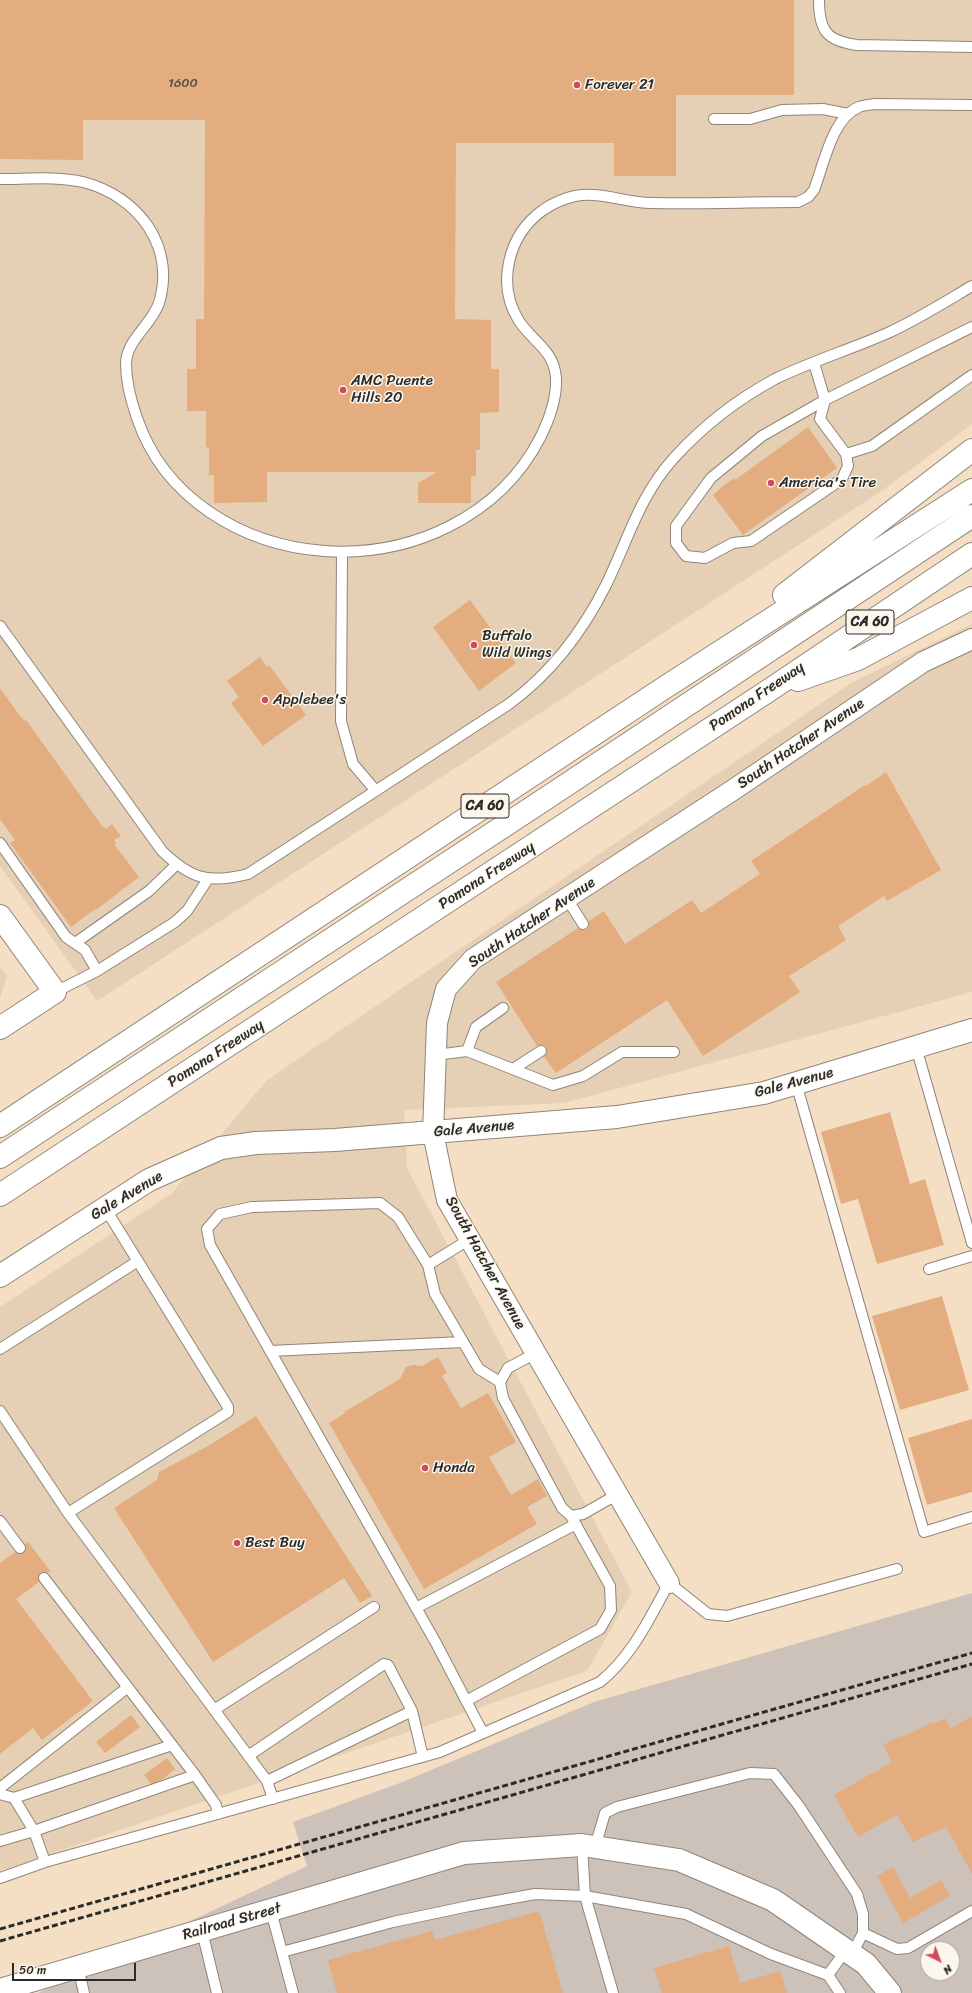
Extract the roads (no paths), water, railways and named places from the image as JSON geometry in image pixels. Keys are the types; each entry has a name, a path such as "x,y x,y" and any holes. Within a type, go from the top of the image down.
{"main road":[{"path":"667,686 972,450"},
{"name":"CA 60","path":"0,1126 667,686 972,490"},
{"path":"0,1157 539,803 972,516"},
{"path":"0,1171 972,532"},
{"name":"Pomona Freeway","path":"0,1196 768,691 972,554"},
{"path":"768,691 858,659 972,598"},
{"path":"0,916 55,992 0,1028"},
{"name":"Gale Avenue","path":"0,1276 149,1180 221,1148 256,1143 335,1140 433,1133 618,1117 764,1093 972,1030"},
{"path":"589,1846 680,1860 773,1900 866,1964 890,1993"},
{"name":"Railroad Street","path":"0,1990 464,1853 589,1846"}],"street":[{"name":"South Hatcher Avenue","path":"669,1583 447,1200 433,1133 437,1023 446,989 473,959 567,899 923,662 972,639"}],"lane":[{"path":"819,0 819,16 824,29 831,38 842,43 857,45 972,47"},
{"path":"0,179 62,179 82,182 99,188 116,197 128,204 139,214 155,236 161,253 163,271 158,306 128,350 126,363 132,404 152,454 166,474 183,492 216,518 240,530 292,547 342,552 368,550 416,540 456,524 486,504 501,491 522,469 534,450 545,428 553,405 556,376 552,361 544,347 527,332 518,320 510,303 507,281 509,261 515,243 527,225 543,211 575,196 590,196 650,203 798,202 808,198 814,190 838,124 848,114 859,107 874,104 972,105"},
{"path":"714,119 750,119 782,110 823,110 848,114"},
{"path":"0,626 162,851 176,865 195,876 208,879 228,879 248,874 508,704 541,677 556,662 607,584 625,540 658,478 673,460 717,418 752,393 776,379 891,332 972,286"},
{"path":"814,363 825,400 820,419 846,454 848,466 842,479 751,541 733,543 704,558 686,556 676,543 676,526 711,478 762,436 825,400 972,327"},
{"path":"846,454 872,446 972,375"},
{"path":"342,552 341,721 353,764 376,791"},
{"path":"0,843 66,936 85,950 97,971"},
{"path":"75,943 149,891 176,865"},
{"path":"55,992 97,971 174,922 187,911 208,879"},
{"path":"567,899 583,924"},
{"path":"467,1051 476,1027 503,1008"},
{"path":"916,1047 972,1243"},
{"path":"436,1055 467,1051 553,1085 583,1076 622,1052 674,1052"},
{"path":"513,1069 541,1051"},
{"path":"796,1083 924,1532 972,1517"},
{"path":"483,1733 416,1608 210,1245 207,1229 220,1214 252,1207 380,1203 398,1217 428,1266 435,1294 479,1368 500,1382"},
{"path":"68,1513 228,1412 228,1407 105,1208"},
{"path":"428,1266 439,1257 470,1239"},
{"path":"929,1269 972,1256"},
{"path":"0,1348 138,1261"},
{"path":"270,1351 463,1342"},
{"path":"466,1701 600,1629 611,1610 610,1586 574,1520 562,1508 503,1398 500,1382 508,1368 536,1353"},
{"path":"0,1411 68,1513 267,1781 273,1799"},
{"path":"416,1608 618,1494"},
{"path":"0,1521 20,1548"},
{"path":"0,1878 45,1862 440,1752 600,1682 615,1670 631,1650 669,1583 708,1614 727,1616 897,1569"},
{"path":"44,1578 195,1774 216,1805 218,1814"},
{"path":"214,1710 374,1607"},
{"path":"248,1756 384,1664 388,1665 412,1711 423,1757"},
{"path":"0,1788 128,1687"},
{"path":"267,1781 412,1711"},
{"path":"0,1794 14,1798 172,1745"},
{"path":"613,1993 585,1896 589,1846 605,1813 617,1807 750,1773 774,1774 799,1806 857,1894 863,1914 863,1934 828,1975"},
{"path":"0,1841 34,1831 195,1774"},
{"path":"14,1798 34,1831 45,1862"},
{"path":"282,1952 393,1922 469,1906 536,1894 585,1896 686,1914 771,1954 828,1975 840,1993"},
{"path":"271,1911 293,1993"},
{"path":"863,1934 897,1949 908,1948 972,1911"},
{"path":"202,1931 217,1993"},
{"path":"78,1968 84,1993"}],"railway":[{"path":"0,1929 972,1653"},
{"path":"0,1941 972,1664"}],"place":[{"name":"Forever 21","path":"577,85"},
{"name":"AMC Puente Hills 20","path":"343,390"},
{"name":"America's Tire","path":"771,483"},
{"name":"Buffalo Wild Wings","path":"474,645"},
{"name":"Applebee's","path":"265,700"},
{"name":"Honda","path":"425,1468"},
{"name":"Best Buy","path":"237,1543"}]}
